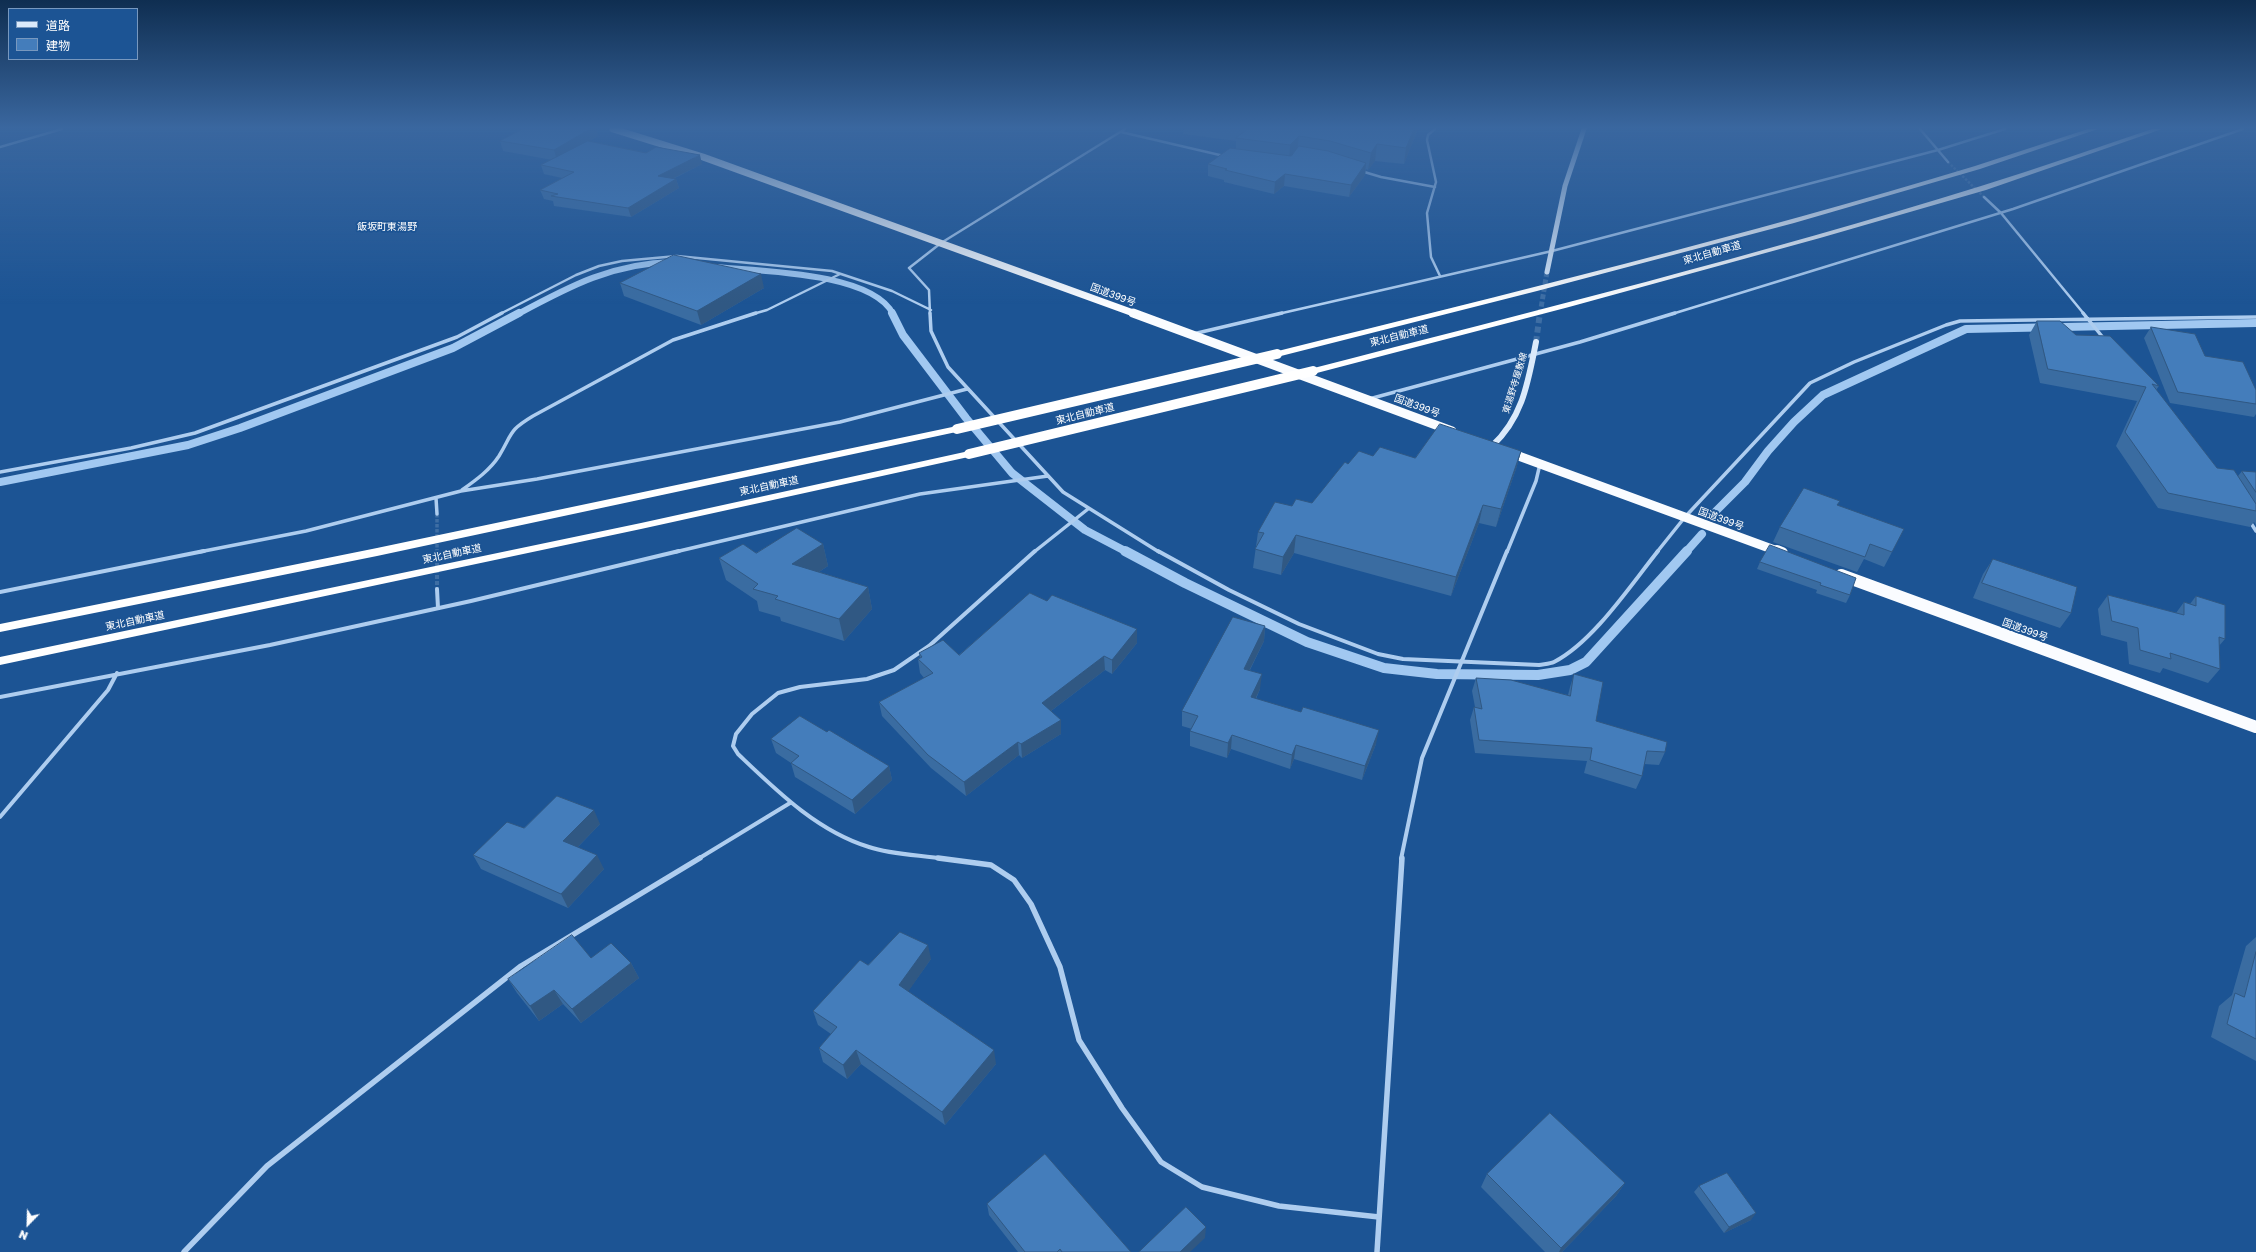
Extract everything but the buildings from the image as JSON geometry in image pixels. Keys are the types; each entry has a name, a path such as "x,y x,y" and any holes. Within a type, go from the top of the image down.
{"highway":[{"name":"国道399号","path":"788,187 1462,435"},
{"name":"東北自動車道","path":"0,628 385,550 957,429 1277,354 1550,286 1909,187"},
{"name":"東北自動車道","path":"0,661 641,526 969,454 1314,371 1665,279 1984,187"},
{"name":"国道399号","path":"1488,444 1789,555"},
{"name":"国道399号","path":"1833,572 2256,727"}],"main road":[{"path":"1547,272 1565,187"},
{"name":"東湯野寺屋敷線","path":"1488,444 1506,433 1513,422 1528,378 1536,342"}],"street":[{"path":"1032,187 942,243 909,268 929,290 931,331 948,367 1063,492 1088,509 1156,551 1299,624 1378,654 1403,659 1460,663 1539,665 1553,663 1563,657 1581,642 1612,609 1685,517 1810,383 1854,362 1946,324 1960,321 2130,320 2256,317"},
{"path":"1435,187 1426,213 1431,257 1440,276"},
{"path":"1189,334 1552,251 1795,187"},
{"path":"1367,399 1534,352 1580,342 2002,213 2075,187"},
{"path":"1984,197 2002,213 2108,343"},
{"path":"0,472 132,448 195,433 457,337 576,275 599,266 645,257 677,256 806,268 840,274 892,291 931,310"},
{"path":"461,491 485,473 499,456 508,437 515,427 533,416 673,340 768,310 825,283 840,274"},
{"path":"0,592 306,531 461,491 729,444 840,422 968,389"},
{"path":"1377,1252 1400,865 1422,758 1536,480 1540,464"},
{"path":"0,697 117,673 270,645 438,608 920,494 1048,476"},
{"path":"436,498 437,514"},
{"path":"1088,509 929,646 894,670 867,679 800,687 778,693 752,714 736,734 733,746 738,754 790,803 846,839 871,848 991,865 1014,880 1031,904 1060,967 1079,1040 1122,1108 1161,1162 1202,1187 1271,1204 1379,1217"},
{"path":"2248,518 2256,531"},
{"path":"437,590 438,608"},
{"path":"0,818 108,690 117,673"},
{"path":"184,1252 267,1166 521,966 790,803"}],"waterway":[{"path":"518,314 556,294 593,278 631,267 652,263 674,262"},
{"path":"716,267 812,276 839,282 862,290 881,300 893,314"},
{"path":"0,482 188,445 240,428 453,348 519,313"},
{"path":"892,313 903,335 966,418 1012,473 1085,530 1127,552"},
{"path":"1716,511 1745,482 1768,451 1794,422 1823,395 1966,329 2256,323"},
{"path":"1686,552 1702,534"},
{"path":"1125,551 1185,583 1307,642 1384,668 1437,674 1538,675 1570,670 1586,662 1687,551"}],"tunnel":[{"path":"1974,187 1984,197"},
{"path":"1540,314 1547,272"},
{"path":"1536,342 1540,313"},
{"path":"437,514 437,589"}],"district":[{"name":"飯坂町東湯野","path":"387,227"}]}
